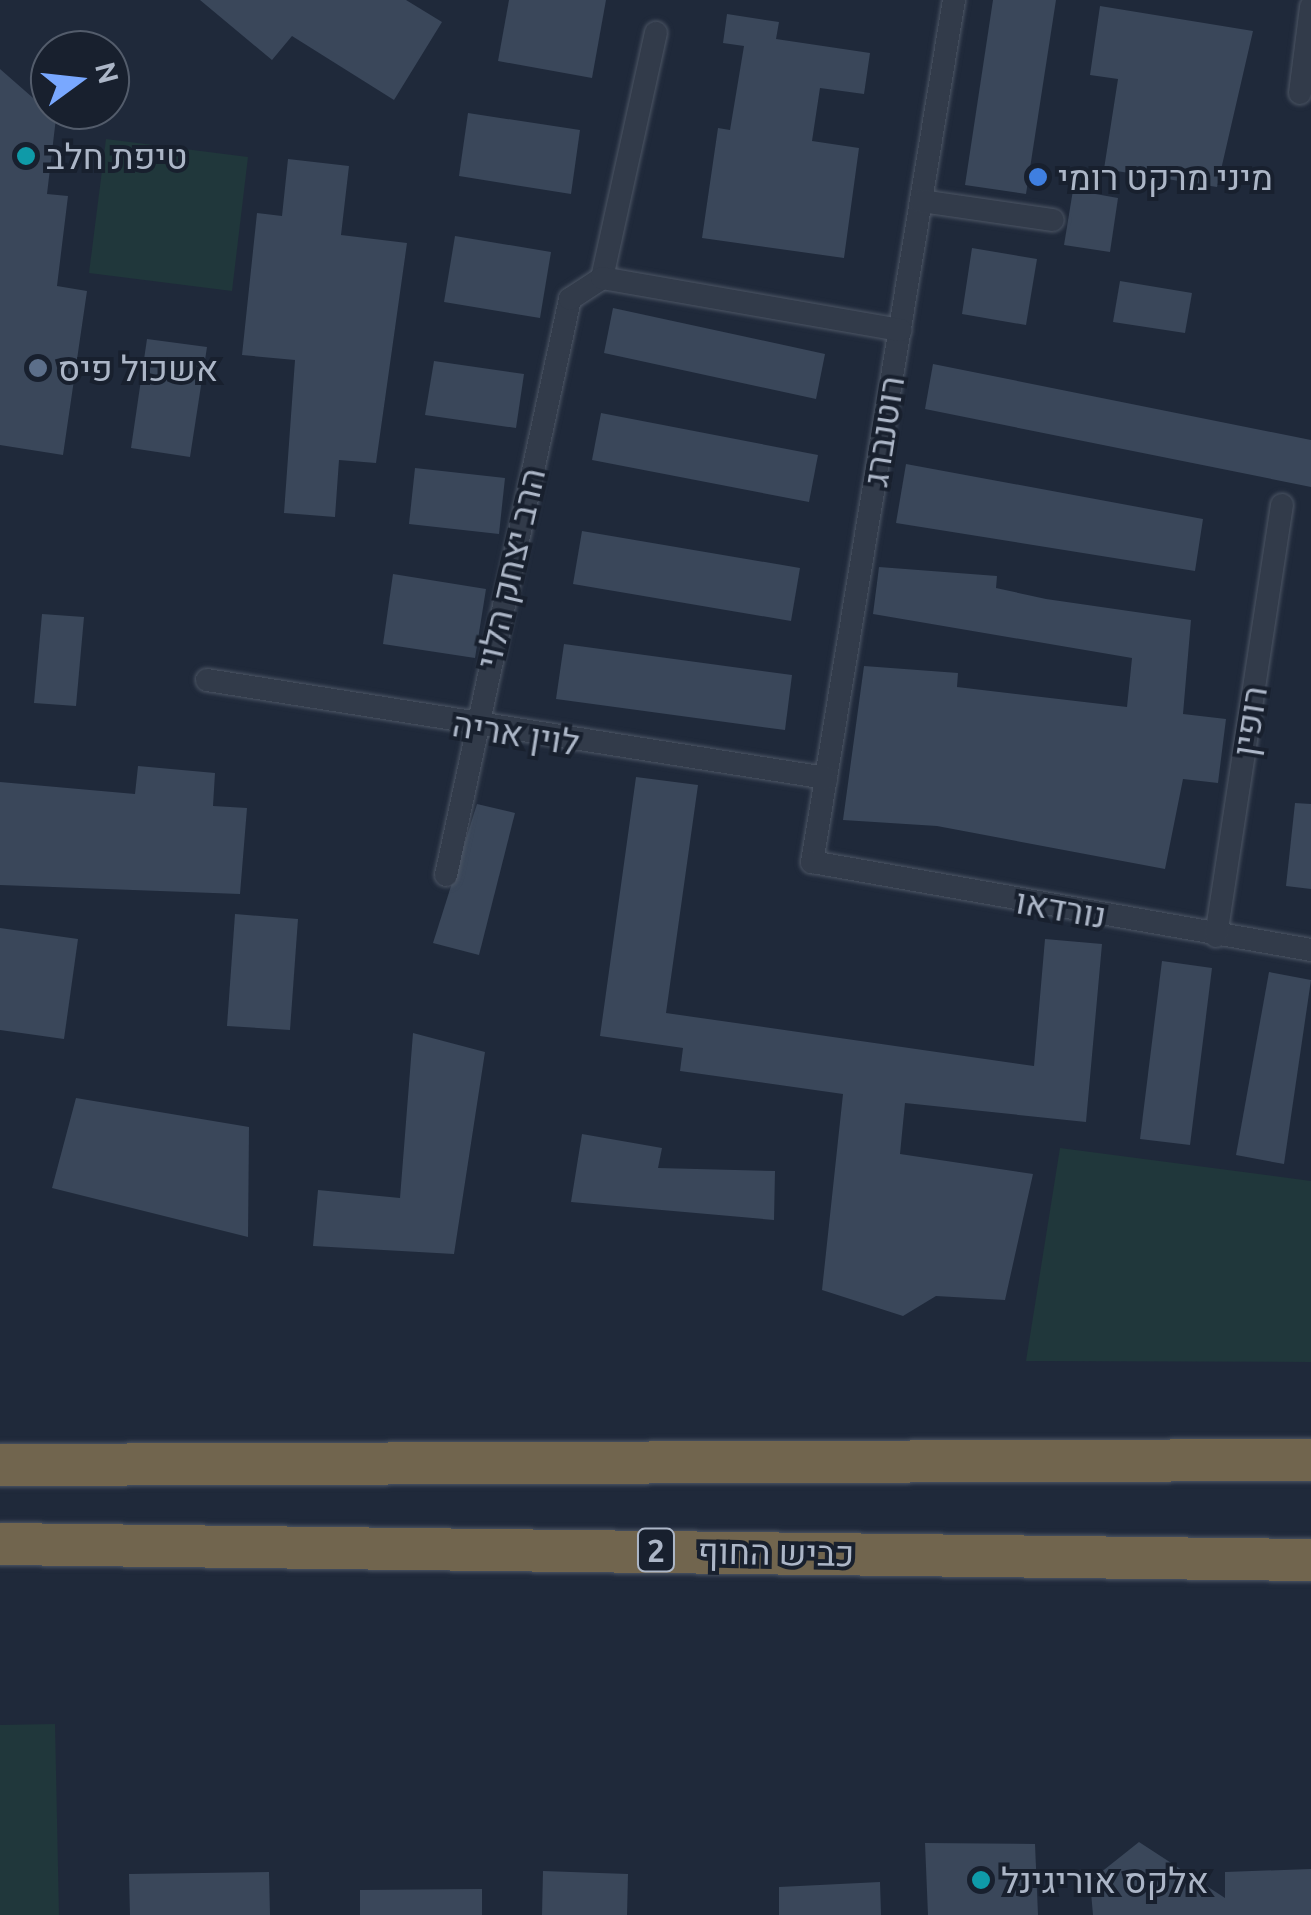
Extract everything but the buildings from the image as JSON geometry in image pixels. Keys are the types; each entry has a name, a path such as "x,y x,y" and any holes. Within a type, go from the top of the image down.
{"highway":[{"path":"0,1466 1311,1460"},
{"name":"כביש החוף","path":"0,1544 1311,1560"}],"street":[{"name":"רוטנברג","path":"812,862 954,0"},
{"path":"1300,93 1311,6"},
{"path":"656,34 602,278 900,330"},
{"path":"921,201 1053,220"},
{"name":"הרב יצחק הלוי","path":"446,876 570,299 602,278"},
{"name":"רופין","path":"1216,936 1282,505"},
{"name":"לוין אריה","path":"207,680 475,727 826,778"},
{"name":"נורדאו","path":"812,862 1311,950"}],"green space":[{"path":"106,139 248,157 232,291 89,273"},
{"path":"1060,1148 1311,1181 1311,1362 1026,1361"},
{"path":"55,1724 59,1915 0,1915 0,1725"}],"place":[{"name":"טיפת חלב","path":"26,156"},
{"name":"מיני מרקט רומי","path":"1038,177"},
{"name":"אשכול פיס","path":"38,368"},
{"name":"אלקס אוריגינל","path":"981,1880"}]}
